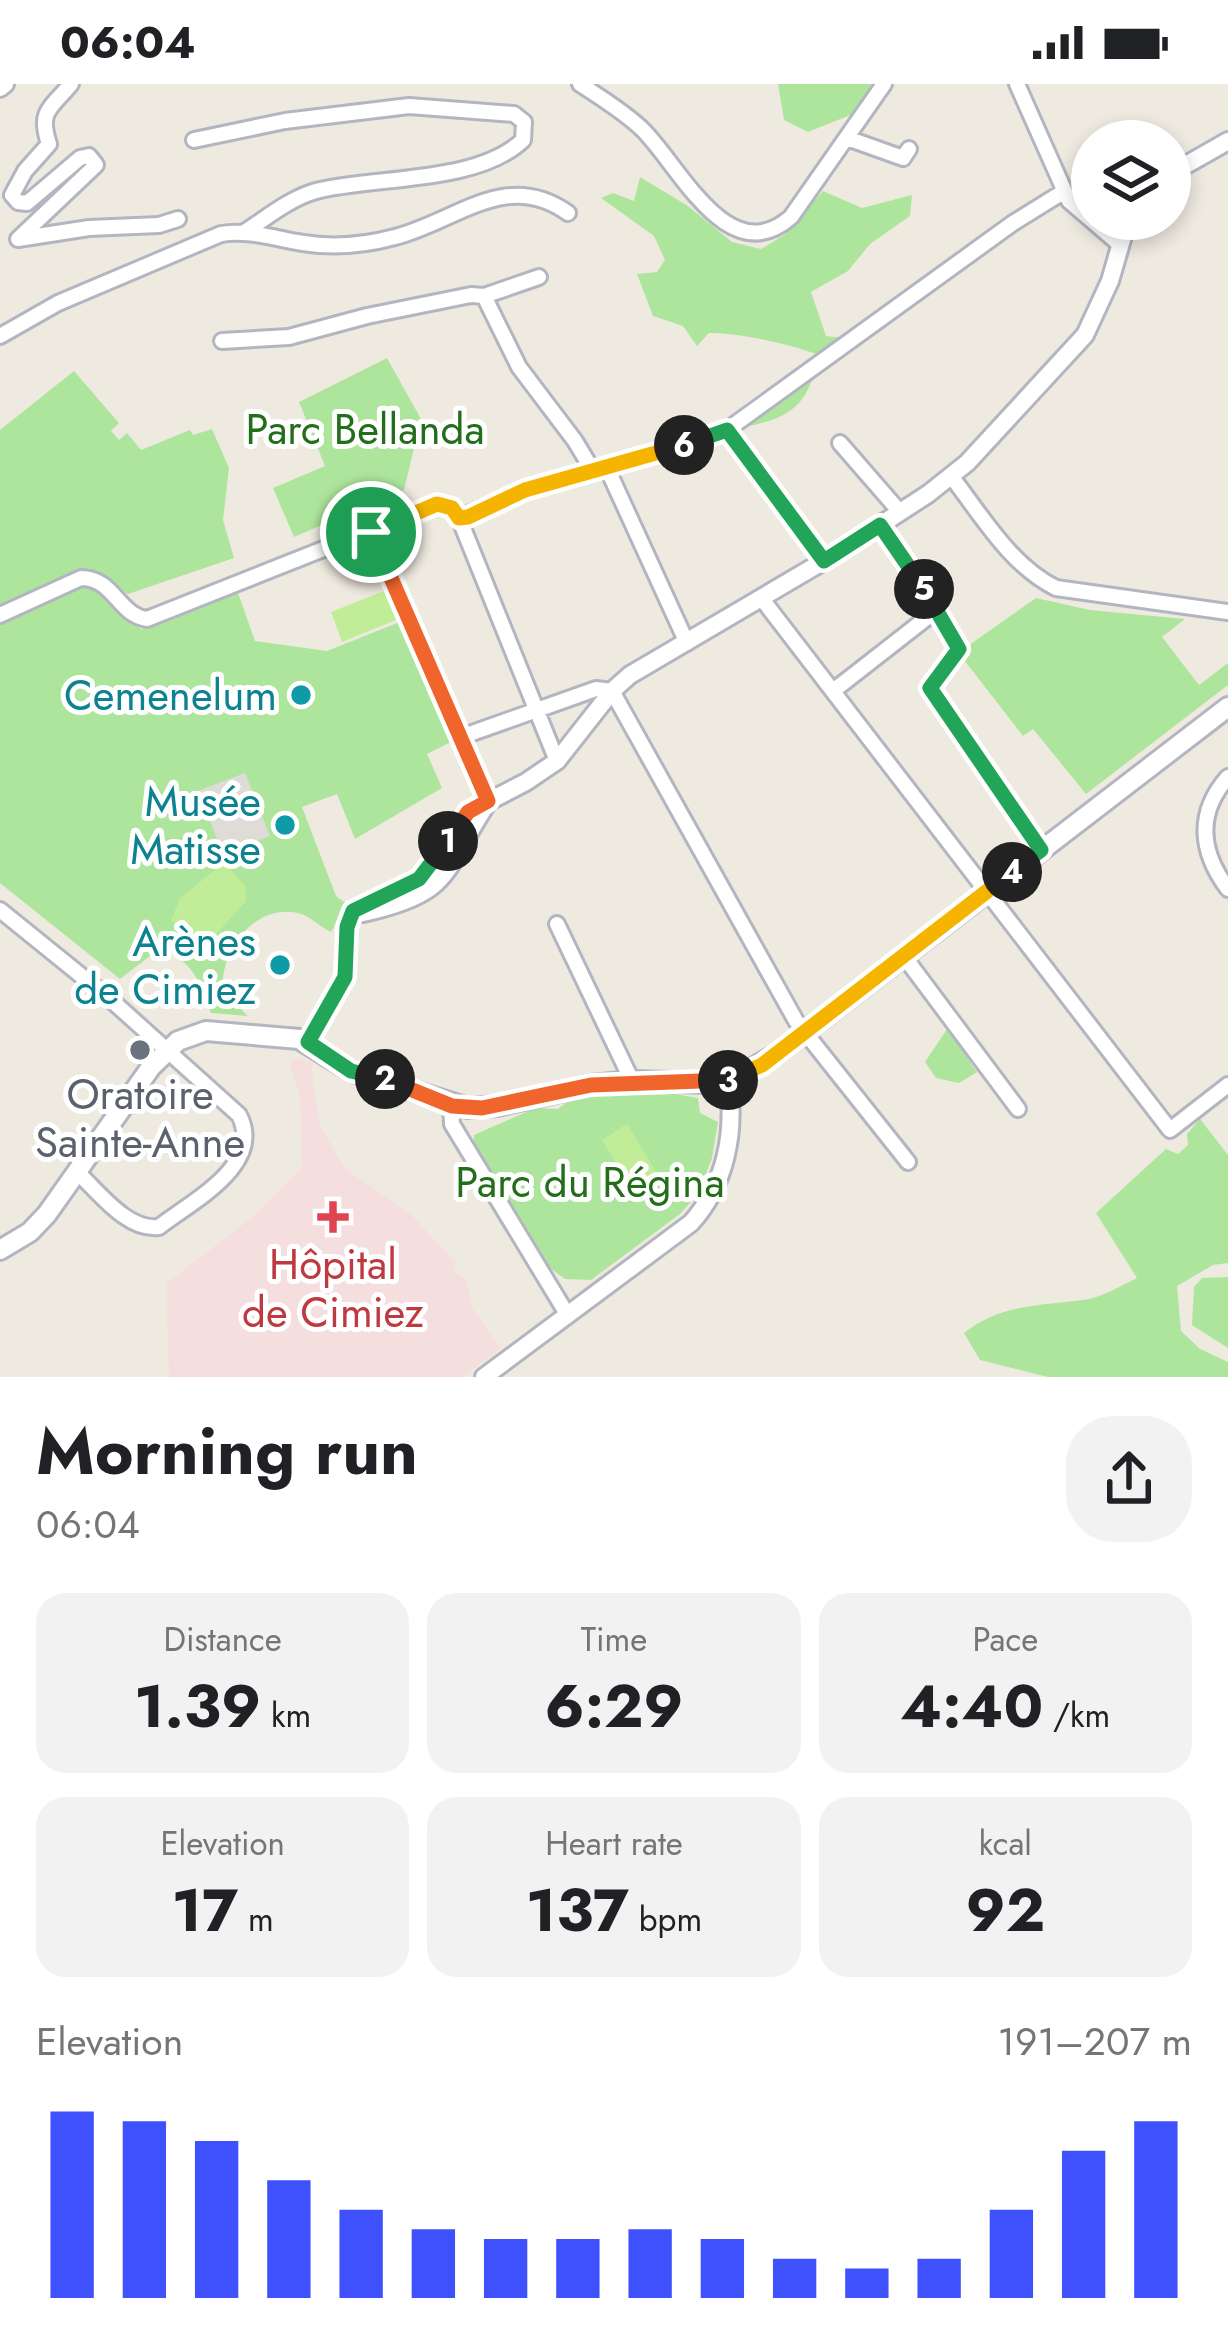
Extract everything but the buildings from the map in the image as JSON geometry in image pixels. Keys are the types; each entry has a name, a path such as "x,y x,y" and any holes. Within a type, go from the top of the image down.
{"main road":[{"path":"0,1250 38,1224 166,1049 190,1035 221,1029 308,1042 351,1071 452,1106 482,1108 556,1090 632,1081 696,1084 728,1080 762,1065 1228,706"}],"street":[{"path":"71,84 44,116 49,144 25,170 12,195 27,203 80,158 94,158 97,165 18,239 178,219"},
{"path":"580,84 638,125 713,212 740,232 765,232 786,222 884,84"},
{"path":"1018,84 1063,192 1118,243"},
{"path":"194,140 285,121 409,106 514,113 524,122 523,140 491,160 400,180 314,191 243,233"},
{"path":"847,138 903,158 909,149"},
{"path":"1191,162 1228,141"},
{"path":"459,518 525,490 727,430 1025,214 1063,192"},
{"path":"0,336 80,294 221,234 341,246 379,241 446,220 495,197 520,194 545,200 568,213"},
{"path":"308,1042 345,977 347,927 360,904 419,879 459,822 556,761 611,691 630,675 824,561 951,476 1085,335 1110,280 1119,240"},
{"path":"222,341 289,337 367,316 484,296 539,278"},
{"path":"484,296 519,367 600,470 687,643"},
{"path":"727,430 824,561"},
{"path":"840,443 899,512"},
{"path":"951,476 1015,559 1056,588 1228,612"},
{"path":"0,615 81,578 102,583 137,618 147,619 437,504 452,508 459,518 556,761"},
{"path":"880,525 938,609 959,649 930,688 1041,850"},
{"path":"371,532 488,801"},
{"path":"762,599 1170,1130 1228,1085"},
{"path":"833,691 938,609"},
{"path":"458,738 596,689 611,691"},
{"path":"611,691 766,970 806,1031 908,1162"},
{"path":"1228,776 1209,805 1204,835 1208,857 1228,889"},
{"path":"0,910 239,1115 247,1140 239,1161 159,1227 134,1224 77,1172"},
{"path":"557,924 632,1081"},
{"path":"903,956 1018,1109"},
{"path":"484,1377 691,1223 706,1206 722,1175 731,1110 728,1080"},
{"path":"452,1106 452,1124 567,1314"}],"shaded area":[{"path":"245,773 270,836 223,854 198,791"},
{"name":"Hôpital de Cimiez","path":"294,1058 311,1062 319,1123 344,1168 410,1213 456,1263 453,1272 466,1278 472,1308 501,1348 463,1377 169,1377 166,1283 249,1220 302,1167 300,1097 290,1065"}],"green space":[{"path":"778,84 875,84 853,114 808,132 784,120"},
{"path":"640,177 688,206 732,242 761,249 784,235 823,191 862,208 912,195 910,216 870,244 848,271 811,292 826,336 843,338 819,355 722,333 709,333 697,346 683,326 653,316 637,274 657,272 665,260 654,236 601,198 613,193 634,201"},
{"name":"Parc Bellanda","path":"387,358 421,419 404,490 294,537 273,488 325,466 299,402"},
{"path":"74,371 119,423 111,431 119,440 127,433 141,450 190,430 193,435 212,429 229,468 223,520 234,558 128,594 89,568 0,609 0,430"},
{"path":"813,377 803,399 788,413 745,427"},
{"path":"84,583 142,629 237,590 255,641 327,651 402,621 451,742 427,754 442,788 355,839 337,794 302,807 336,896 347,904 331,932 303,914 282,912 253,923 242,934 227,962 223,992 248,1016 211,1013 187,966 159,949 120,979 0,883 0,622"},
{"path":"389,589 401,618 342,642 331,612"},
{"path":"1036,598 1090,610 1185,619 1162,637 1199,685 1228,663 1228,685 1086,794 1033,729 1023,736 961,656"},
{"path":"224,863 245,885 246,901 209,942 171,921 180,898"},
{"path":"947,1029 977,1072 959,1083 936,1078 925,1062"},
{"name":"Parc du Régina","path":"635,1087 698,1098 700,1113 718,1122 712,1158 698,1194 680,1214 591,1280 565,1279 546,1265 498,1194 474,1147 474,1135 535,1108 558,1109 581,1091"},
{"path":"1200,1119 1228,1155 1228,1263 1213,1265 1177,1286 1181,1331 1200,1349 1228,1362 1228,1377 1048,1377 980,1360 964,1333 992,1316 1090,1299 1137,1278 1096,1213 1166,1149 1178,1154 1188,1145 1187,1134"},
{"path":"627,1124 658,1175 633,1190 602,1140"},
{"path":"1228,1277 1228,1348 1192,1325 1194,1287 1202,1278"}],"place":[{"name":"Cemenelum","path":"301,695"},
{"name":"Musée Matisse","path":"285,825"},
{"name":"Arènes de Cimiez","path":"280,965"},
{"name":"Oratoire Sainte-Anne","path":"140,1050"},
{"name":"Hôpital de Cimiez","path":"333,1217"}],"route":[{"path":"727,430 824,561 880,525 938,609 959,649 930,688 1041,850 762,1065 728,1080 591,1085 482,1108 452,1106 351,1071 308,1042 345,977 349,918 360,904 419,879 459,822 488,801 371,532 437,504 452,508 459,518 468,517 525,490 727,430"}]}
